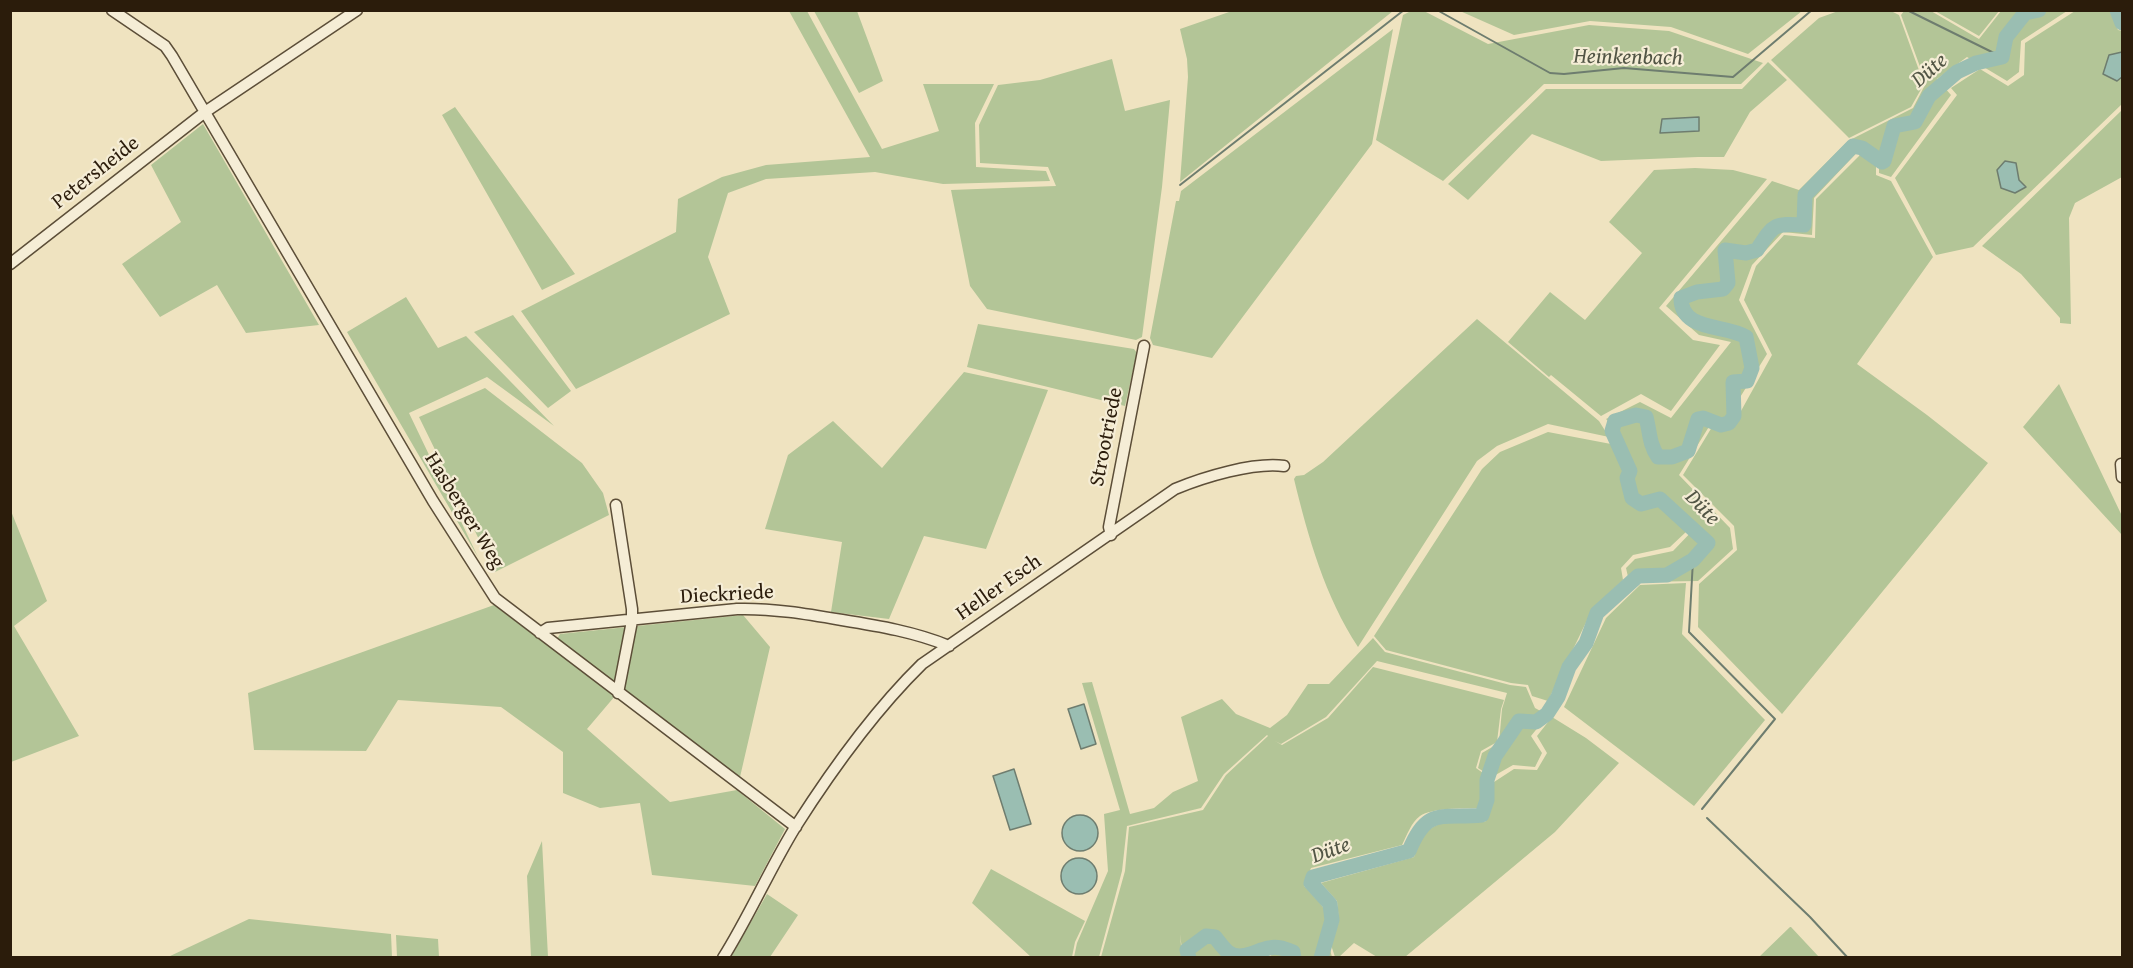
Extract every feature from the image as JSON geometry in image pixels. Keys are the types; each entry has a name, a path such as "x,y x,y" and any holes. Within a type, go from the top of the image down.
{"street":[{"name":"Hasberger Weg","path":"112,10 165,46 433,501 495,598 796,827"},
{"name":"Petersheide","path":"10,264 205,112 357,10"},
{"name":"Strootriede","path":"1111,535 1109,527 1144,346"},
{"path":"2121,464 2122,477"},
{"name":"Heller Esch","path":"796,827 853,742 893,693 922,664 1175,489 1201,478 1265,465 1284,466"},
{"path":"616,505 632,609 632,621 618,693"},
{"name":"Dieckriede","path":"540,633 548,628 737,609 764,609 877,626 923,636 949,646"},
{"path":"723,957 796,827"}],"green space":[{"path":"1841,10 1891,11 1899,15 1924,84 1911,107 1849,138 1771,60 1819,18"},
{"path":"789,11 807,11 882,149 939,131 923,84 994,84 975,123 976,167 1046,171 1050,181 943,184 875,172 766,179 728,193 708,257 730,314 576,389 521,311 676,232 678,199 722,177 766,165 870,157"},
{"path":"814,11 857,11 883,81 859,93"},
{"path":"1232,11 1393,11 1180,182 1188,77 1187,59 1180,29"},
{"path":"1411,11 1424,11 1488,44 1589,25 1669,31 1763,63 1741,84 1544,84 1443,181 1376,140 1403,15"},
{"path":"1460,11 1802,11 1748,54 1671,27 1590,21 1514,35"},
{"path":"1904,11 1931,11 1979,39 2001,11 2067,11 2021,41 2019,72 2007,81 1967,57 1937,79 1951,95 1891,177 1879,173 1879,154 1865,144 1814,198 1812,235 1783,232 1752,265 1739,300 1767,354 1729,415 1723,420 1715,417 1679,475 1730,528 1733,549 1698,581 1639,582 1631,590 1626,568 1635,559 1673,551 1696,527 1663,495 1642,500 1635,495 1632,480 1637,472 1618,431 1606,419 1640,402 1671,418 1731,342 1699,335 1666,306 1772,181 1799,190 1848,141 1913,108 1926,83 1901,15"},
{"path":"1935,11 1999,11 1979,36"},
{"path":"2075,11 2110,11 2118,30 2122,31 2122,104 1973,247 1936,255 1895,178 1957,95 1951,88 1980,69 2008,86 2024,75 2025,43"},
{"path":"1393,29 1372,144 1212,358 1153,345 1150,338 1176,201 1179,201 1181,191"},
{"path":"1112,59 1125,111 1170,100 1162,187 1142,337 1136,340 987,309 970,286 951,190 1056,186 1048,167 980,163 979,125 998,85 1040,80"},
{"path":"1768,62 1787,80 1750,112 1724,157 1601,161 1532,134 1468,200 1448,184 1546,89 1742,89"},
{"path":"455,107 575,274 542,290 442,115"},
{"path":"2122,110 2122,177 2075,203 2069,218 2071,324 2060,323 2060,318 2021,274 1982,246"},
{"path":"203,124 319,325 246,333 217,285 160,317 122,264 181,222 151,165"},
{"path":"1862,153 1876,164 1876,175 1891,181 1933,257 1857,364 1988,463 1782,714 1698,627 1699,584 1737,550 1734,526 1683,475 1712,427 1722,430 1731,429 1772,355 1744,300 1756,266 1784,235 1815,238 1816,199"},
{"path":"1695,168 1733,170 1767,179 1659,308 1693,340 1720,345 1671,411 1641,394 1601,416 1551,375 1549,377 1508,342 1550,292 1585,320 1642,253 1609,222 1654,170"},
{"path":"406,297 438,348 466,336 554,426 487,377 409,413 478,557 347,332"},
{"path":"513,315 571,391 548,408 474,332"},
{"path":"1477,319 1599,421 1609,437 1548,424 1497,446 1477,461 1358,647 1336,608 1319,566 1294,479 1323,462"},
{"path":"978,324 1134,349 1137,353 1125,406 967,367"},
{"path":"964,372 1048,390 986,549 924,536 889,619 831,612 842,542 765,529 788,455 833,421 882,468"},
{"path":"2059,384 2122,516 2122,535 2023,427"},
{"path":"485,388 582,463 603,493 609,515 495,572 419,417"},
{"path":"1548,432 1611,444 1625,471 1622,478 1627,502 1640,509 1659,505 1687,531 1670,547 1633,555 1621,568 1623,580 1592,610 1548,701 1532,696 1528,685 1511,683 1386,650 1374,636 1482,469 1500,452"},
{"path":"11,511 47,601 14,626 79,736 11,762"},
{"path":"1686,583 1682,634 1765,720 1694,806 1564,707 1606,618 1640,585"},
{"path":"494,605 615,696 587,729 670,802 737,790 785,829 755,886 652,875 640,803 600,808 563,793 563,752 501,707 398,700 366,751 254,750 248,693"},
{"path":"743,615 770,647 740,777 554,644 560,634"},
{"path":"1373,638 1385,652 1510,685 1526,687 1535,708 1548,715 1531,736 1542,753 1535,767 1513,765 1492,777 1478,768 1482,753 1499,743 1502,709 1507,693 1377,661 1326,717 1281,744 1275,741 1282,745 1328,718 1373,667 1504,700 1501,709 1497,742 1481,751 1476,768 1483,773 1484,798 1477,808 1425,813 1414,822 1402,845 1311,868 1304,886 1325,912 1326,924 1320,944 1329,946 1332,957 1273,957 1266,952 1251,957 1183,957 1180,934 1182,957 1101,957 1125,871 1129,827 1203,810 1226,775 1267,735 1224,774 1201,808 1127,826 1122,871 1099,957 1074,957 1077,943 1108,871 1104,814 1120,810 1082,683 1092,682 1130,814 1154,808 1173,792 1198,781 1181,717 1222,699 1236,714 1270,728 1287,715 1308,684 1329,684"},
{"path":"1552,717 1586,738 1619,763 1555,832 1405,957 1377,957 1354,943 1339,957 1335,957 1331,945 1339,921 1337,901 1321,883 1414,857 1423,836 1429,830 1444,823 1485,822 1494,801 1494,782 1514,769 1537,770 1547,753 1537,736"},
{"path":"542,841 548,957 531,957 527,876"},
{"path":"991,869 1085,921 1075,942 1072,957 1031,957 972,903"},
{"path":"767,894 798,915 770,957 731,957"},
{"path":"249,919 391,934 392,957 168,957"},
{"path":"1790,927 1819,957 1759,957"},
{"path":"396,935 438,939 439,957 397,957"}],"water":[{"path":"2122,52 2122,77 2117,81 2103,74 2109,55"},
{"path":"1699,117 1699,131 1660,133 1662,119"},
{"path":"2005,161 2016,163 2019,180 2026,187 2015,193 2001,188 1997,170"},
{"path":"1084,704 1096,744 1081,749 1068,709"},
{"path":"1014,769 1031,824 1010,830 993,776"},
{"path":"1080,815 1093,820 1098,833 1093,846 1080,851 1067,846 1062,833 1067,820"},
{"path":"1079,858 1092,863 1097,876 1092,889 1079,894 1066,889 1061,876 1066,863"}],"waterway":[{"path":"1180,185 1404,10"},
{"name":"Heinkenbach","path":"1437,10 1550,73 1564,74 1624,68 1733,77 1812,10"},
{"name":"Heinkenbach","path":"1907,10 2002,57"},
{"name":"Düte","path":"1321,958 1332,920 1330,904 1311,883 1313,877 1409,851 1422,827 1437,818 1482,815 1487,800 1487,780 1495,756 1519,721 1536,722 1547,714 1558,697 1569,667 1586,643 1597,613 1638,576 1667,575 1693,560 1708,543 1660,499 1641,504 1632,498 1627,478 1630,471 1612,431 1615,421 1636,415 1646,417 1651,443 1658,457 1672,457 1688,451 1698,419 1703,418 1721,425 1729,423 1734,416 1733,382 1747,381 1752,368 1746,337 1696,322 1688,317 1683,309 1681,298 1697,292 1723,289 1728,283 1725,250 1746,253 1757,250 1775,227 1804,225 1805,195 1853,146 1862,148 1882,162 1884,161 1894,126 1915,122 1929,96 1957,72 1976,63 2002,57 2006,37 2025,13 2039,10"},
{"name":"Düte","path":"2117,10 2122,23"},
{"path":"1693,560 1689,632 1775,719 1702,809"},
{"path":"1707,818 1810,917 1848,958"},
{"name":"Düte","path":"1189,958 1187,950 1206,936 1215,937 1233,955 1243,956 1275,947 1293,952 1294,958"}]}
